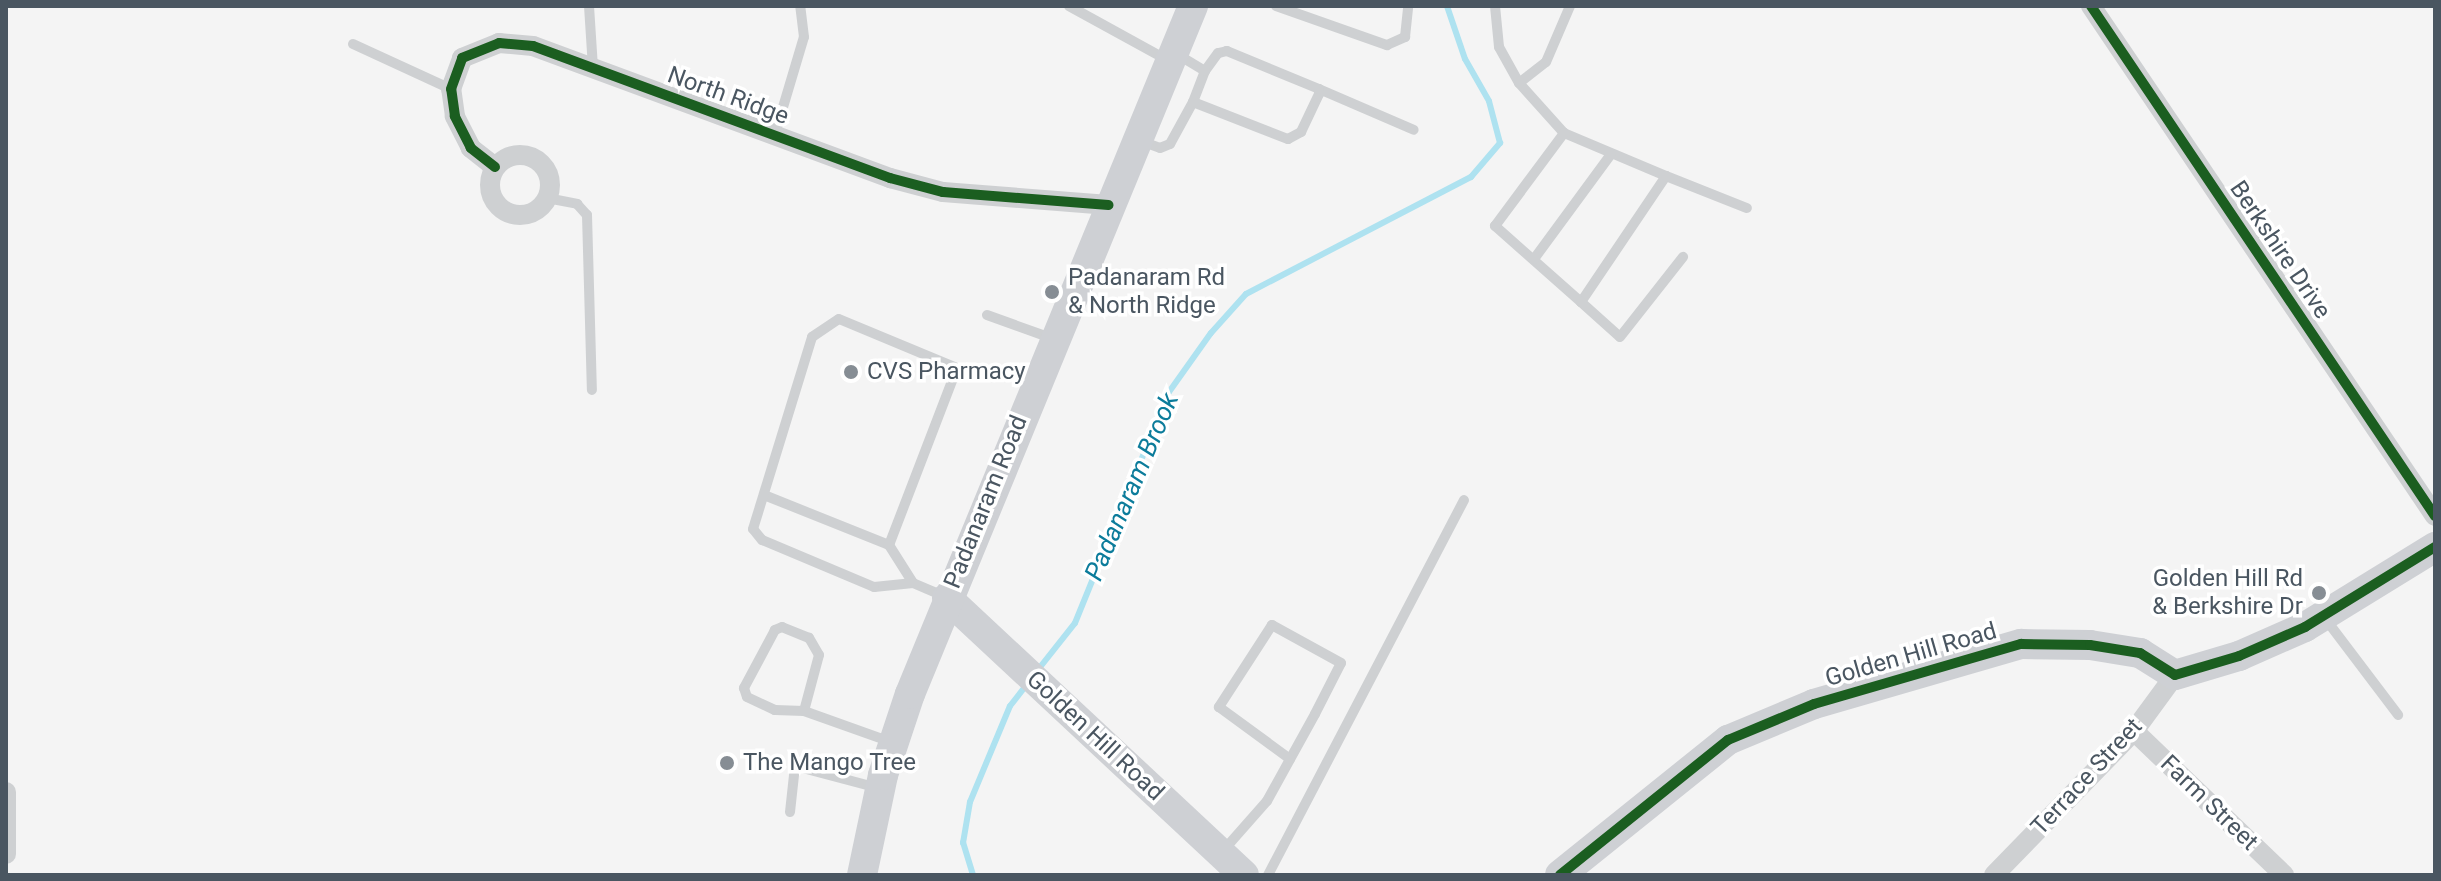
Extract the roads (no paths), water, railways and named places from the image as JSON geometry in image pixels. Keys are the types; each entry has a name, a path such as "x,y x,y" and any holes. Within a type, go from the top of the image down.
{"street":[{"name":"Padanaram Road","path":"862,875 893,743 947,598 1193,6"},
{"name":"Berkshire Drive","path":"2091,6 2435,516"},
{"name":"North Ridge","path":"451,89 462,58 499,43 533,46 890,178 943,192 1108,205"},
{"path":"451,89 455,116 471,148 495,167"},
{"path":"514,155 535,158 548,176 547,198 532,213 509,214 500,208 490,188 495,167 514,155"},
{"path":"2175,675 2239,656 2324,616 2435,547"},
{"name":"Golden Hill Road","path":"947,598 1244,875"},
{"name":"Golden Hill Road","path":"1560,875 1728,740 1814,704 2021,644 2090,645 2140,653 2175,675"},
{"name":"Terrace Street","path":"1994,875 2134,731 2175,675"},
{"name":"Farm Street","path":"2134,731 2284,875"},
{"path":"6,792 6,854"}],"lane":[{"path":"589,6 593,68"},
{"path":"775,134 804,37 800,6"},
{"path":"1069,6 1205,71"},
{"path":"1276,6 1387,45 1405,37 1408,6"},
{"path":"1495,6 1499,47 1519,83 1564,133 1747,208"},
{"path":"1519,83 1546,62 1570,6"},
{"path":"353,44 451,89"},
{"path":"1136,139 1160,148 1170,144 1193,102 1205,71 1218,53 1227,51 1414,130"},
{"path":"1193,102 1288,139 1301,132 1319,89"},
{"path":"1564,133 1495,226 1620,337 1683,257"},
{"path":"1534,259 1611,154"},
{"path":"1581,302 1666,176"},
{"path":"547,198 577,204 587,215 592,390"},
{"path":"987,315 1053,339"},
{"path":"889,545 957,368 839,319 812,337 753,529 762,540 874,587 913,583 947,598"},
{"path":"764,495 889,545 913,583"},
{"path":"1268,875 1464,500"},
{"path":"2324,616 2398,715"},
{"path":"1221,854 1267,801 1290,759 1341,663 1272,625 1219,707 1290,759"},
{"path":"804,711 819,655 809,638 782,627 775,630 744,688 747,697 775,710 804,711 893,743"},
{"path":"790,812 795,766 880,788"}],"waterway":[{"name":"Padanaram Brook","path":"1037,671 1075,623 1169,392 1211,333 1246,294 1471,177 1500,143 1489,101 1465,59 1447,6"},
{"name":"Padanaram Brook","path":"973,875 963,843 970,802 1010,706 1028,683"}],"place":[{"name":"Padanaram Rd & North Ridge","path":"1052,292"},
{"name":"CVS Pharmacy","path":"851,372"},
{"name":"Golden Hill Rd & Berkshire Dr","path":"2319,593"},
{"name":"The Mango Tree","path":"727,763"}]}
